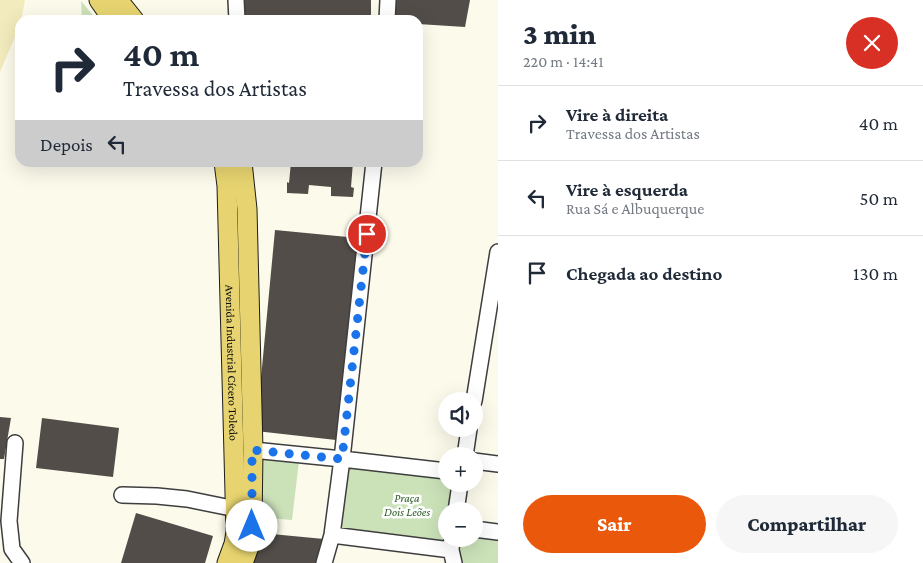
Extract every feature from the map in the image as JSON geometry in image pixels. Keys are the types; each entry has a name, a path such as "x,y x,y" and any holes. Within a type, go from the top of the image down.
{"main road":[{"path":"99,0 110,15"},
{"path":"118,0 130,15"},
{"name":"Avenida Industrial Cícero Toledo","path":"225,167 228,186 236,509 236,532 227,563"},
{"name":"Avenida Industrial Cícero Toledo","path":"243,167 247,209 252,450 252,526 250,544 243,563"}],"street":[{"path":"236,0 237,15"},
{"path":"387,15 388,0"},
{"path":"324,563 332,535 342,459 374,167"},
{"path":"475,392 498,252"},
{"path":"15,443 9,521 12,549 22,563"},
{"path":"252,450 438,471"},
{"path":"483,462 498,464"},
{"path":"122,495 187,499 236,509"},
{"path":"483,530 498,532"},
{"path":"332,535 452,551"}],"green space":[{"path":"81,1 93,15 82,15"},
{"path":"257,457 299,461 292,520 255,517"},
{"name":"Praça Dois Leões","path":"342,459 438,470 438,492 459,492 458,502 438,502 438,547 483,547 483,530 498,532 498,563 454,563 451,550 332,535"}],"sand":[{"path":"0,0 25,0 22,15 15,15 15,36 0,72"}],"building":[{"path":"244,0 371,0 371,15 244,15"},
{"path":"394,0 470,0 465,27 423,24 423,15 393,15"},
{"path":"291,167 353,167 351,187 354,188 353,197 331,196 331,187 309,185 308,194 287,193 287,182 289,183"},
{"path":"275,230 358,238 336,440 256,431"},
{"path":"0,417 11,418 4,459 0,459"},
{"path":"42,418 119,428 113,477 36,468"},
{"path":"136,513 213,536 205,563 121,563"},
{"path":"261,533 324,539 318,563 252,563"}],"route":[{"path":"252,526 252,450 342,459 367,234"}]}
